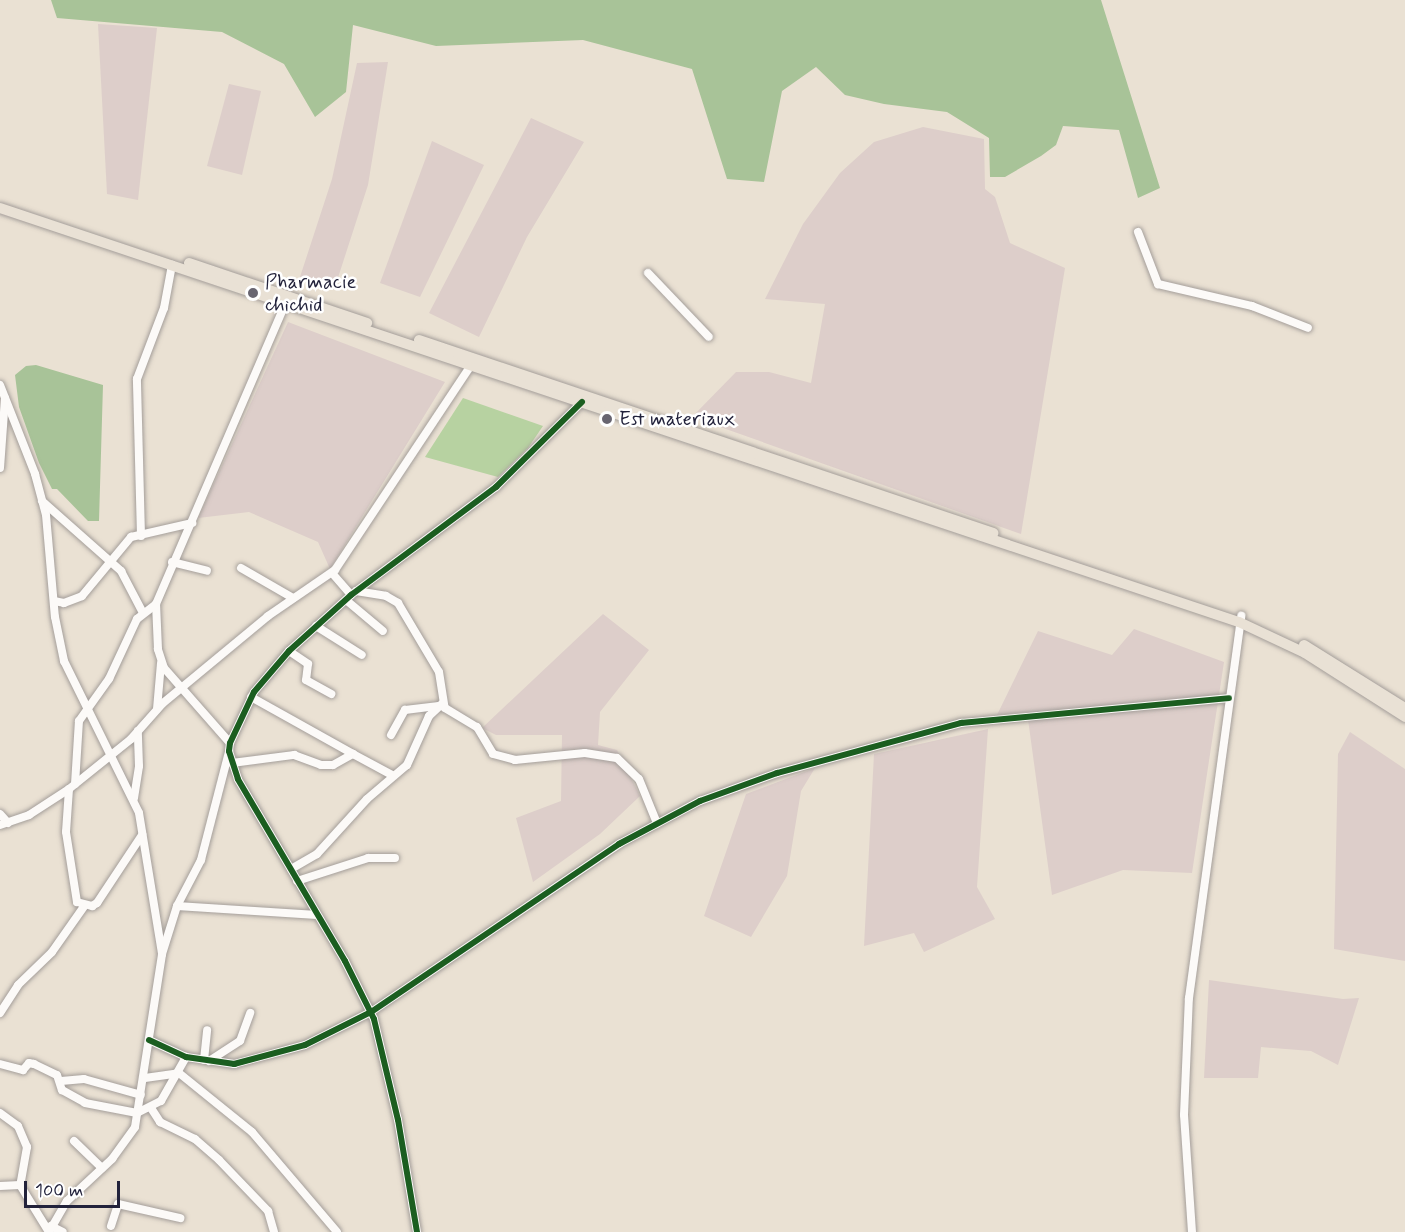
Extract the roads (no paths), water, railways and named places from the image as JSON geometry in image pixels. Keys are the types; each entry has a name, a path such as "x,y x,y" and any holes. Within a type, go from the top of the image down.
{"highway":[{"path":"0,200 471,365 1240,619 1305,653 1405,717"},
{"path":"0,208 287,300 1240,619 1334,661 1405,708"}],"street":[{"path":"1138,232 1158,284 1252,306 1308,328"},
{"path":"141,536 137,379 164,308 172,265"},
{"path":"648,273 709,337"},
{"path":"157,709 161,661 156,604 172,562 192,523 287,300"},
{"path":"0,814 4,824 29,815 72,787 138,731 157,709 293,598 332,573 355,543 471,365"},
{"path":"0,385 42,501 64,661 134,798 162,954"},
{"path":"0,468 5,395"},
{"path":"50,1230 75,1192 102,1168 133,1132 145,1078 151,1008 162,954 177,906 201,860 218,780 251,698 289,651 316,626 351,595 496,487 582,402"},
{"path":"42,501 121,571 142,611"},
{"path":"54,601 64,603 82,596 109,559 131,537 192,523"},
{"path":"172,562 207,572"},
{"path":"241,568 293,598"},
{"path":"332,573 382,631"},
{"path":"351,595 386,596 398,603 439,672 441,704 481,731 497,756 515,760 585,753 626,763 644,788 657,824"},
{"path":"142,835 108,891 95,905 85,905 74,896 66,832 78,726 109,679 126,636 142,611 156,604"},
{"path":"1192,1232 1184,1115 1189,998 1240,619"},
{"path":"316,626 362,655"},
{"path":"289,651 308,664 306,680 331,694"},
{"path":"161,661 230,747 232,763 371,1012 398,1120 417,1232"},
{"path":"251,698 392,775"},
{"path":"149,1040 186,1058 234,1064 271,1057 371,1012 544,892 657,824 700,801 777,773 947,726 1229,698"},
{"path":"391,735 405,710 441,704"},
{"path":"291,869 317,854 392,775 414,756 429,716 441,704"},
{"path":"134,798 139,766 138,731"},
{"path":"232,763 294,755 321,765 333,765 353,754"},
{"path":"297,881 368,858 395,858"},
{"path":"0,1013 18,984 52,952 85,905"},
{"path":"177,906 316,915"},
{"path":"206,1060 240,1041 250,1013"},
{"path":"206,1060 207,1030"},
{"path":"0,1064 23,1071 29,1063 34,1064 57,1075 61,1081 62,1090 85,1104 137,1113 161,1101 186,1058"},
{"path":"145,1078 179,1073 252,1132 338,1232"},
{"path":"61,1081 84,1079 141,1095"},
{"path":"151,1107 160,1122 195,1139 219,1160 268,1211 274,1232"},
{"path":"0,1113 18,1126 27,1147 28,1155 20,1185 50,1230 63,1232"},
{"path":"74,1141 102,1168"},
{"path":"0,1186 20,1185"},
{"path":"111,1226 118,1204 180,1218"}],"place":[{"name":"Pharmacie chichid","path":"253,293"},
{"name":"Est materiaux","path":"607,419"}]}
